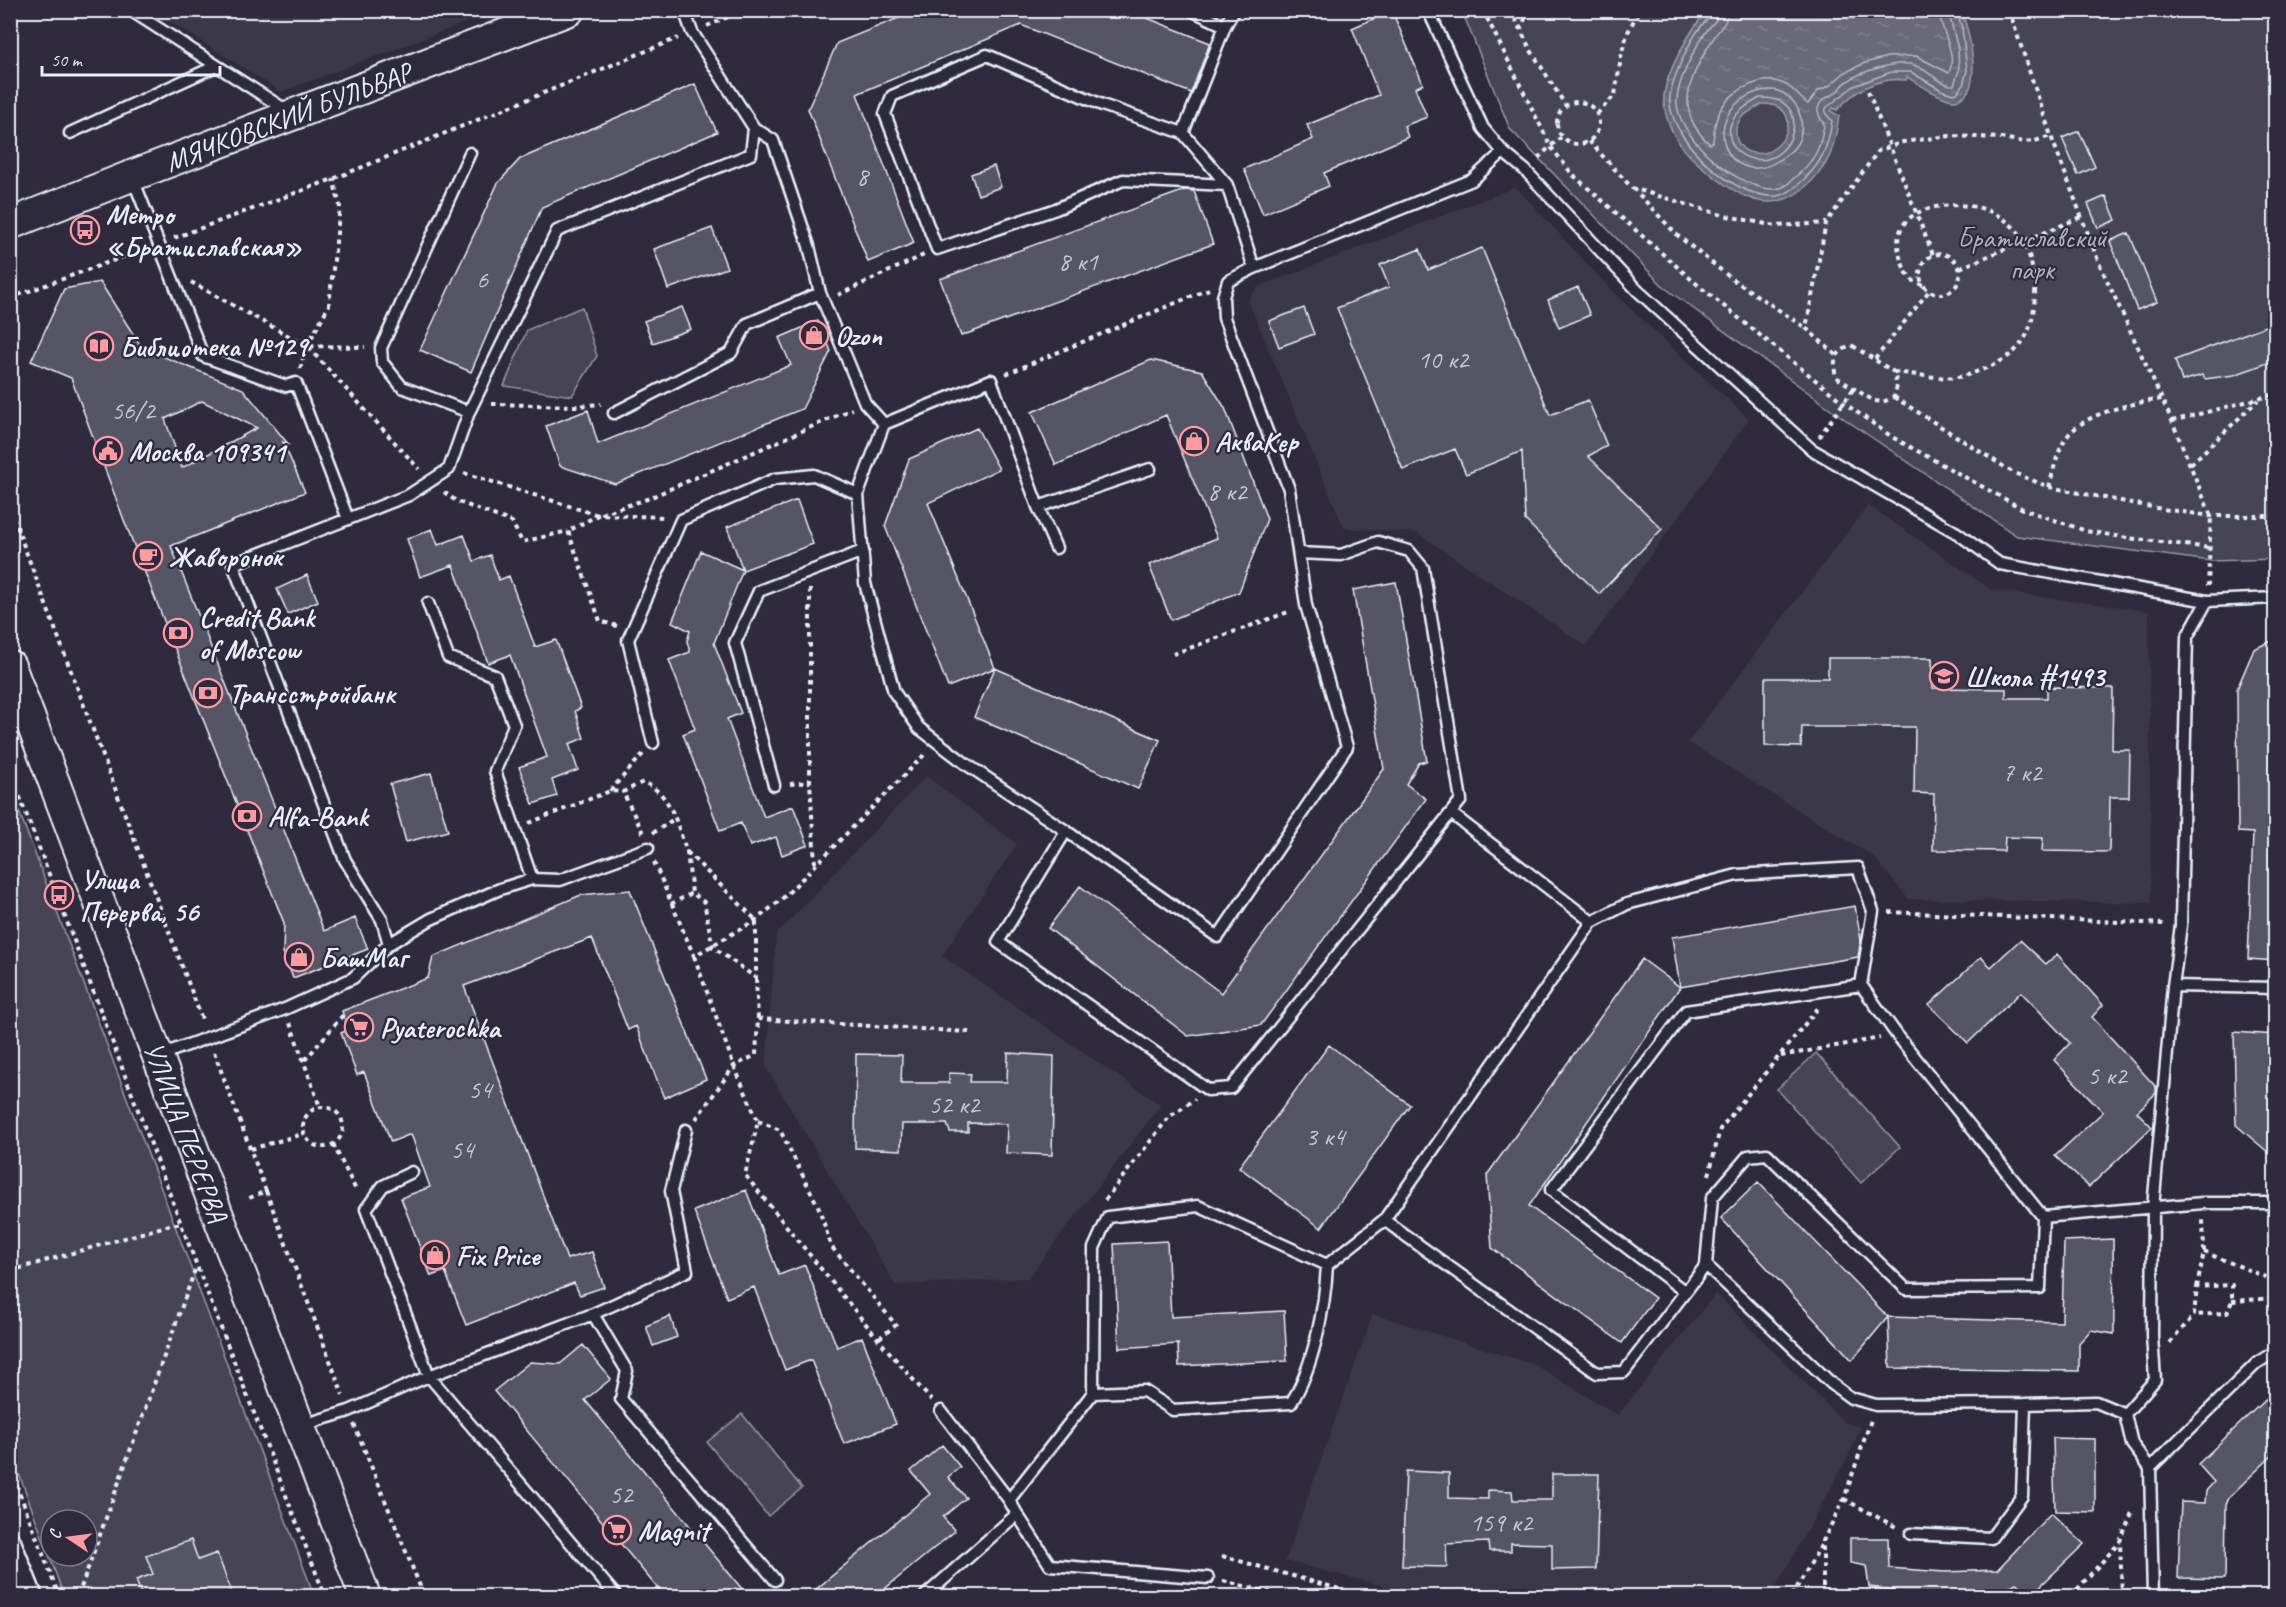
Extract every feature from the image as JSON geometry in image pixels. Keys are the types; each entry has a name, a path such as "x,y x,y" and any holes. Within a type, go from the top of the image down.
{"main road":[{"name":"МЯЧКОВСКИЙ БУЛЬВАР","path":"10,224 131,176 294,116 527,18 568,10"},
{"name":"УЛИЦА ПЕРЕРВА","path":"10,666 300,1426 360,1592"}],"street":[{"path":"10,1543 31,1596"}],"lane":[{"path":"130,10 294,116"},
{"path":"684,10 692,32 754,128 772,140 809,246 822,297 865,403 884,424"},
{"path":"1191,10 1225,26"},
{"path":"1183,134 1225,26 1234,10"},
{"path":"1428,10 1483,129 1503,152 1525,170 1637,290 1811,448 1957,533 2000,564 2207,601 2276,598"},
{"path":"1227,184 1123,180 1056,209 937,249 885,114 892,96 987,55 1102,105 1183,134 1227,184 1254,268"},
{"path":"70,133 216,66"},
{"path":"389,944 382,920 345,860 233,564 409,495 449,469 471,408 557,231 751,154 754,128"},
{"path":"1056,548 1038,507 991,380 884,424 858,494 865,583 894,692 919,728 937,742 1218,938 1347,747 1306,605 1289,489 1224,318 1223,297 1228,281 1254,268 1472,180 1503,152"},
{"path":"470,153 381,348 382,362 402,387 471,408"},
{"path":"131,176 203,356 286,386 296,383 348,519"},
{"path":"614,413 731,353 747,324 822,297"},
{"path":"1038,507 1150,469"},
{"path":"653,743 628,640 681,520 776,479 814,475 858,494"},
{"path":"1066,831 998,942 1208,1090 1231,1088 1461,800 1423,568 1409,551 1378,542 1341,555 1299,553"},
{"path":"774,785 735,643 759,591 863,551"},
{"path":"2126,1414 2155,1380 2152,1336 2153,1208 2173,986 2181,925 2187,637 2207,601"},
{"path":"428,603 448,657 495,676 514,725 495,771 532,879"},
{"path":"1452,814 1592,922"},
{"path":"158,1056 285,1009 353,978 389,944 431,919 501,889 532,879 560,880 648,848"},
{"path":"1094,1394 1144,1391 1173,1410 1292,1403 1302,1386 1325,1300 1328,1265 1384,1220 1592,922 1627,904 1737,875 1858,868 1873,911 1861,985 1897,1035 2043,1217 2040,1288 1906,1289 1767,1154 1748,1156 1712,1197 1706,1264 1624,1372 1598,1373 1384,1220"},
{"path":"1684,1291 1551,1190 1686,1011 1861,985"},
{"path":"2173,986 2276,988"},
{"path":"300,1426 349,1411 429,1376 593,1314 687,1271 671,1191 686,1131"},
{"path":"412,1172 383,1186 366,1209 429,1376 616,1596"},
{"path":"2043,1217 2203,1203 2276,1203"},
{"path":"1009,1500 1094,1394 1094,1248 1108,1217 1198,1206 1328,1265"},
{"path":"1706,1264 1832,1384 1851,1398 1876,1405 2096,1402 2126,1414"},
{"path":"593,1314 627,1371 621,1400 775,1580"},
{"path":"2150,1468 2257,1363 2276,1351"},
{"path":"1911,1534 1991,1538 2022,1496 2025,1404"},
{"path":"941,1411 1009,1500 1050,1565 1208,1578"},
{"path":"2126,1414 2132,1444 2150,1468 2153,1596"},
{"path":"925,1596 1017,1514"}],"path":[{"path":"10,298 333,179 745,10"},
{"path":"1483,10 1551,147 1572,174 1699,286 1844,403 1892,437 2023,509 2086,531 2210,548"},
{"path":"1511,10 1520,30 1566,105"},
{"path":"1520,30 1529,10"},
{"path":"1597,114 1614,95 1622,51 1628,32 1640,10"},
{"path":"1691,10 1695,13 1698,10"},
{"path":"2009,10 2051,136 2099,263 2172,421 2211,516 2211,561 2207,601"},
{"path":"1868,91 1933,255"},
{"path":"1577,102 1589,105 1597,114 1599,124 1596,134 1589,141 1580,144 1569,142 1561,136 1557,126 1558,114 1566,105 1577,102"},
{"path":"1525,170 1561,136"},
{"path":"1806,328 1826,223 1878,151 1903,142 1950,136 2002,138 2024,142 2051,136"},
{"path":"1589,141 1677,235 1723,272 1806,328 1836,355"},
{"path":"296,383 307,346 329,305 340,206 333,179"},
{"path":"1632,188 1722,215 1776,226 1826,223"},
{"path":"1894,397 1883,402 1874,401 1836,377 1833,367 1836,355 1844,348 1854,346 1894,372 1960,377 1992,366 2019,347 2031,329 2035,278 2024,241 2010,224 1993,212 1976,207 1954,206 1917,213 1904,222 1899,234 1899,250 1904,269 1909,277 1923,285"},
{"path":"1960,268 2081,217"},
{"path":"822,297 937,249"},
{"path":"1946,254 1953,258 1960,268 1960,278 1952,291 1944,294 1929,291 1923,285 1920,276 1925,260 1933,255 1946,254"},
{"path":"170,270 307,346 431,482 456,501 512,522 522,542 568,531 598,515 646,499 865,403"},
{"path":"991,380 1228,281"},
{"path":"1875,359 1929,291"},
{"path":"307,346 381,348"},
{"path":"1894,372 1897,386 1894,397"},
{"path":"1811,448 1854,388"},
{"path":"2172,421 2276,394"},
{"path":"1894,397 2014,473 2049,487 2211,516 2276,516"},
{"path":"2049,487 2059,455 2071,432 2083,423 2119,408 2162,399"},
{"path":"2191,464 2258,399"},
{"path":"471,408 601,404 614,413"},
{"path":"449,469 598,515 673,517 681,520"},
{"path":"10,509 266,1191 247,1199"},
{"path":"568,531 600,621 632,631"},
{"path":"810,571 810,782 815,864"},
{"path":"1173,654 1306,605"},
{"path":"694,956 756,920 784,897 937,742"},
{"path":"609,792 653,743"},
{"path":"10,771 197,1266 325,1596"},
{"path":"515,828 609,792 623,792 643,782 656,788 669,802 687,852 692,893 704,902 713,947 756,978"},
{"path":"623,792 645,838 674,819"},
{"path":"648,848 694,956 734,1066 758,1121 745,1175 878,1339 941,1411"},
{"path":"686,1131 702,1113 734,1066 756,1055 758,1019 756,920 687,852"},
{"path":"671,904 692,893"},
{"path":"1873,911 2181,925"},
{"path":"1708,1179 1720,1130 1834,988"},
{"path":"285,1009 320,1107"},
{"path":"304,1060 343,1015"},
{"path":"758,1019 969,1032"},
{"path":"1780,1056 1897,1035"},
{"path":"1108,1217 1098,1209 1169,1117 1208,1090"},
{"path":"320,1107 330,1109 339,1116 342,1126 340,1136 333,1144 322,1148 310,1144 303,1134 303,1122 309,1112 320,1107"},
{"path":"758,1121 780,1130 819,1208 831,1246 897,1325 878,1339"},
{"path":"250,1149 303,1134"},
{"path":"333,1144 366,1209"},
{"path":"2155,1360 2194,1316 2204,1252 2203,1203"},
{"path":"10,1271 173,1224 182,1224"},
{"path":"2204,1252 2276,1281"},
{"path":"78,1596 197,1266"},
{"path":"2194,1316 2227,1313 2232,1300 2232,1285 2197,1287"},
{"path":"2232,1300 2276,1298"},
{"path":"1792,1596 1844,1499 1876,1405"},
{"path":"10,1468 59,1596"},
{"path":"2071,1596 2120,1541 2150,1468"},
{"path":"1844,1499 1911,1534"},
{"path":"1823,1541 1823,1596"},
{"path":"2120,1541 2121,1596"},
{"path":"1222,1556 1364,1596"},
{"path":"1208,1578 1286,1596"}],"shaded area":[{"path":"153,11 497,11 281,92"},
{"path":"1516,187 1617,296 1749,419 1586,646 1417,533 1344,528 1248,300 1258,287"},
{"name":"Школа #1493","path":"1868,505 1992,590 2149,611 2151,903 1908,899 1874,857 1688,742"},
{"path":"926,776 1017,844 942,956 1161,1105 1028,1278 895,1285 766,1067 776,935"},
{"path":"1716,1293 1844,1422 1861,1428 1849,1455 1771,1596 1423,1596 1285,1561 1373,1314 1535,1365 1618,1415"}],"green space":[{"name":"Братиславский парк","path":"1462,11 2275,11 2275,559 2211,561 2017,536 1846,420 1665,288 1510,129"},
{"path":"582,307 597,356 572,396 504,386 527,330"},
{"path":"11,790 314,1595 64,1596 54,1568 99,1568 99,1508 39,1508 39,1528 11,1452"},
{"path":"1816,1053 1900,1147 1861,1183 1777,1089"},
{"path":"742,1414 802,1488 768,1516 707,1442"}],"water":[{"path":"1708,10 1961,11 1968,31 1973,60 1970,87 1964,96 1950,100 1907,77 1906,80 1886,81 1868,86 1851,96 1837,110 1833,108 1831,111 1839,116 1833,147 1825,164 1813,180 1791,197 1766,202 1754,200 1730,188 1692,158 1673,133 1666,114 1664,94 1667,81 1678,54","holes":["1762,104 1776,106 1784,112 1788,121 1782,140 1775,148 1765,153 1753,153 1742,148 1736,133 1742,117"]}],"building":[{"path":"918,10 1127,10 1210,43 1191,93 1021,25 857,94 914,243 868,262 808,109 837,43"},
{"path":"1392,11 1423,84 1415,88 1427,117 1404,126 1408,137 1324,173 1329,186 1263,214 1244,169 1313,139 1307,125 1379,95 1352,28"},
{"path":"695,84 717,132 542,207 471,372 420,350 498,183 520,159"},
{"path":"2079,131 2095,167 2078,175 2062,138"},
{"path":"994,166 1001,187 978,195 971,174"},
{"path":"1185,190 1194,191 1213,244 961,336 940,279"},
{"path":"2106,196 2116,220 2098,228 2088,204"},
{"path":"712,228 727,268 668,289 654,249"},
{"path":"2129,233 2157,302 2137,310 2110,241"},
{"path":"1482,248 1550,415 1588,400 1607,446 1588,456 1662,529 1599,594 1525,520 1522,451 1466,474 1455,449 1403,470 1337,308 1389,287 1380,265 1420,249 1428,270"},
{"path":"100,282 142,348 243,389 289,445 283,442 305,492 171,546 324,931 355,918 368,949 293,978 283,952 284,923 124,520 71,378 31,361 64,289","holes":["202,401 257,428 182,468 165,419"]},
{"path":"1578,287 1590,315 1559,328 1548,300"},
{"path":"682,307 691,329 653,343 644,321"},
{"path":"1304,308 1314,334 1279,347 1269,321"},
{"path":"818,321 831,351 802,409 615,484 560,466 546,426 588,410 598,444 791,365 779,338"},
{"path":"2276,322 2276,360 2234,375 2205,379 2202,375 2182,381 2175,360"},
{"path":"1151,360 1202,371 1225,408 1267,519 1239,592 1171,620 1149,565 1217,538 1166,415 1056,465 1032,412"},
{"path":"977,428 999,469 928,503 995,668 948,687 885,526 909,459"},
{"path":"797,500 813,544 743,570 727,527"},
{"path":"432,529 438,545 464,535 474,561 490,555 499,580 509,576 535,647 556,640 581,708 575,711 584,738 569,744 578,770 552,780 557,796 533,804 519,767 547,757 510,655 488,663 453,565 420,577 407,539"},
{"path":"701,551 743,570 714,643 741,713 727,719 764,817 793,806 808,845 782,855 776,837 750,846 741,823 720,831 683,734 695,729 669,660 690,652 687,641 690,631 672,622"},
{"path":"307,575 318,601 288,614 277,589"},
{"path":"1396,582 1427,761 1419,763 1406,784 1426,799 1261,1025 1188,1036 1048,928 1080,886 1221,993 1384,769 1353,590"},
{"path":"2276,639 2276,961 2248,959 2253,833 2238,832 2237,689 2254,649"},
{"path":"1828,658 1932,658 1933,688 2006,689 2006,698 2047,698 2047,687 2113,688 2112,750 2130,750 2129,797 2110,797 2109,852 2042,851 2043,838 2005,837 2004,851 1933,850 1934,794 1914,793 1915,727 1802,727 1801,747 1765,746 1765,678 1828,678"},
{"path":"995,668 1160,740 1138,789 974,717"},
{"path":"431,773 448,831 406,842 390,784"},
{"path":"630,890 706,1079 664,1098 636,1026 628,1030 592,938 464,986 567,1259 592,1252 604,1287 580,1295 574,1283 466,1325 445,1271 431,1276 401,1198 430,1187 411,1134 391,1142 364,1072 357,1075 341,1033 348,1030 342,1011 428,978 433,957 581,895"},
{"path":"1855,906 1861,940 1858,957 1680,987 1672,937"},
{"path":"2020,940 2046,964 2057,954 2103,1005 2092,1017 2156,1087 2156,1093 2137,1112 2152,1127 2089,1187 2055,1156 2103,1112 2054,1060 2070,1043 2021,992 1968,1043 1929,1005 1981,957 1991,967"},
{"path":"1642,959 1680,987 1529,1206 1655,1298 1622,1343 1492,1248 1487,1175"},
{"path":"2234,1032 2276,1035 2276,1159 2236,1125"},
{"path":"1329,1045 1410,1105 1321,1228 1239,1167"},
{"path":"1008,1053 1054,1056 1052,1155 1006,1153 1007,1124 968,1123 968,1132 950,1132 947,1124 902,1124 901,1150 855,1148 856,1054 902,1055 901,1083 949,1083 949,1073 971,1074 970,1082 1007,1082"},
{"path":"1758,1182 1888,1317 1852,1360 1721,1218"},
{"path":"746,1190 779,1275 805,1265 837,1347 862,1337 896,1424 844,1444 811,1360 785,1370 754,1287 727,1298 694,1211"},
{"path":"2113,1239 2114,1334 2091,1330 2079,1343 2079,1371 1890,1368 1888,1317 2062,1322 2064,1241"},
{"path":"1167,1241 1171,1317 1284,1311 1287,1361 1179,1366 1178,1344 1119,1348 1114,1244"},
{"path":"670,1316 677,1337 653,1346 646,1326"},
{"path":"583,1345 611,1379 585,1400 748,1596 664,1596 494,1391 530,1362 560,1364"},
{"path":"2276,1389 2276,1452 2229,1497 2226,1504 2225,1579 2178,1578 2181,1502 2205,1503 2206,1491 2214,1482 2198,1464"},
{"path":"2053,1438 2095,1439 2095,1512 2055,1511"},
{"path":"942,1445 960,1467 948,1477 966,1498 943,1517 955,1531 876,1596 808,1596 930,1494 911,1471"},
{"path":"1406,1471 1449,1473 1449,1498 1488,1499 1488,1490 1512,1491 1513,1500 1552,1500 1552,1474 1599,1474 1596,1569 1552,1570 1552,1544 1511,1543 1511,1551 1489,1551 1488,1542 1446,1544 1447,1567 1402,1566"},
{"path":"2051,1513 2084,1544 2031,1595 2016,1583 1995,1596 1894,1596 1894,1590 1869,1587 1866,1566 1850,1563 1850,1538 1888,1538 1889,1568 1945,1572 1997,1570"},
{"path":"191,1540 198,1560 217,1553 233,1596 142,1596 136,1580 153,1574 146,1556"}],"place":[{"name":"Метро «Братиславская»","path":"85,230"},
{"name":"Ozon","path":"814,335"},
{"name":"Библиотека №129","path":"99,346"},
{"name":"АкваКер","path":"1194,441"},
{"name":"Москва 109341","path":"108,451"},
{"name":"Жаворонок","path":"148,556"},
{"name":"Credit Bank of Moscow","path":"178,633"},
{"name":"Школа #1493","path":"1944,676"},
{"name":"Трансстройбанк","path":"208,693"},
{"name":"Alfa-Bank","path":"247,816"},
{"name":"Улица Перерва, 56","path":"59,895"},
{"name":"БашМаг","path":"299,957"},
{"name":"Pyaterochka","path":"359,1027"},
{"name":"Fix Price","path":"435,1255"},
{"name":"Magnit","path":"617,1530"}]}
